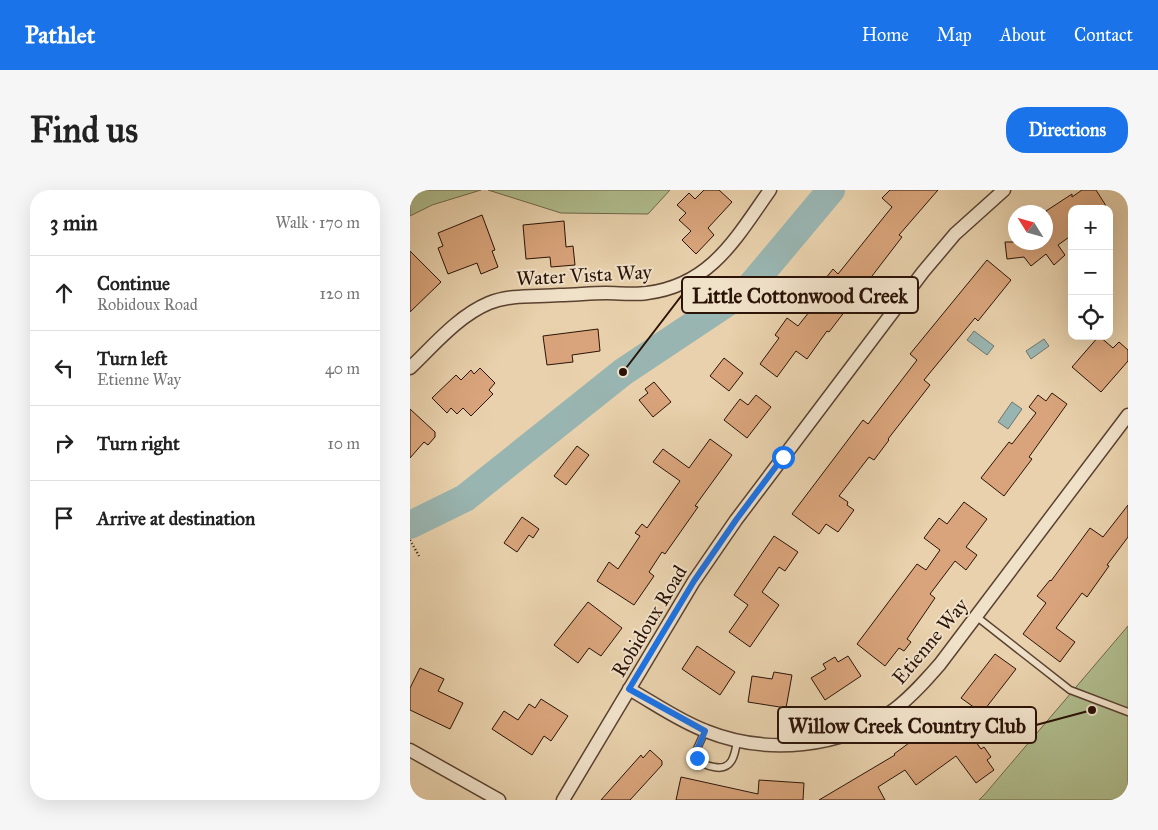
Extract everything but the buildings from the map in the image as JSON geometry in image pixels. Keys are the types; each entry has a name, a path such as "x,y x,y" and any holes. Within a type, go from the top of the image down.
{"street":[{"name":"Water Vista Way","path":"410,368 453,326 489,303 507,298 602,293 645,293 664,290 685,282 708,268 728,248 770,190"},
{"name":"Robidoux Road","path":"563,800 694,581 742,512 923,272 955,234 1004,190"},
{"name":"Etienne Way","path":"629,689 705,731 737,741 779,745 809,743 834,738 864,728 894,710 919,689 977,617 1128,415"},
{"path":"410,750 499,800"}],"lane":[{"path":"977,617 1070,690 1128,712"},
{"path":"705,731 696,752 697,758 706,766 721,769 726,767 734,756 737,741"}],"path":[{"path":"410,540 420,556"}],"green space":[{"path":"410,190 481,190 432,205 410,216"},
{"path":"488,190 670,190 648,214 561,213"},
{"path":"1128,626 1128,800 979,800 985,794"}],"water":[{"path":"974,331 994,346 987,355 967,340"},
{"path":"1044,339 1049,346 1031,359 1026,351"},
{"path":"1012,402 1022,409 1008,429 998,422"}],"waterway":[{"path":"410,525 465,498 623,372 749,288 831,190"}],"place":[{"name":"Little Cottonwood Creek","path":"623,372"},
{"name":"Willow Creek Country Club","path":"1092,710"}],"route":[{"path":"697,758 698,744 705,731 629,689 694,581 783,457"}]}
